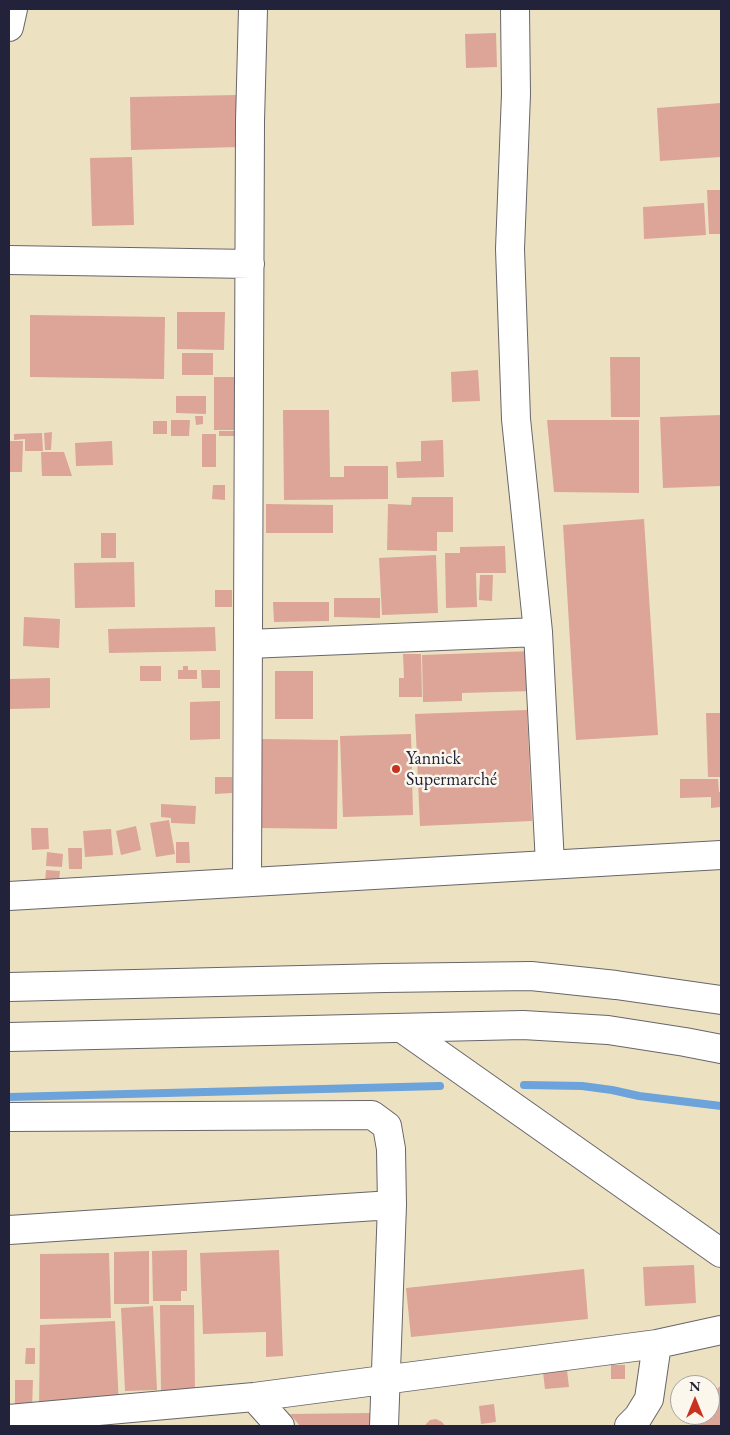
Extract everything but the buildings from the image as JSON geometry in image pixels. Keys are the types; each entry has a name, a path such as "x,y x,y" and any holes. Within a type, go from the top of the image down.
{"main road":[{"path":"9,27 13,9"},
{"path":"247,882 250,121 253,9"},
{"path":"515,9 516,94 510,249 516,419 538,632 550,864"},
{"path":"9,260 250,264"},
{"path":"248,644 538,632"},
{"path":"9,896 721,855"},
{"path":"9,987 531,976 616,984 721,1000"},
{"path":"9,1037 523,1025 589,1029 666,1039 721,1050"},
{"path":"403,1028 721,1253"},
{"path":"9,1117 372,1115 386,1126 391,1149 392,1205 384,1426"},
{"path":"9,1230 392,1205"},
{"path":"9,1419 131,1418 254,1397 658,1344 721,1330"},
{"path":"629,1426 638,1417 649,1399 658,1344"},
{"path":"254,1397 280,1426"}],"waterway":[{"path":"524,1085 582,1086 639,1096 721,1106"},
{"path":"9,1097 440,1086"}],"place":[{"name":"Yannick Supermarché","path":"396,769"}]}
